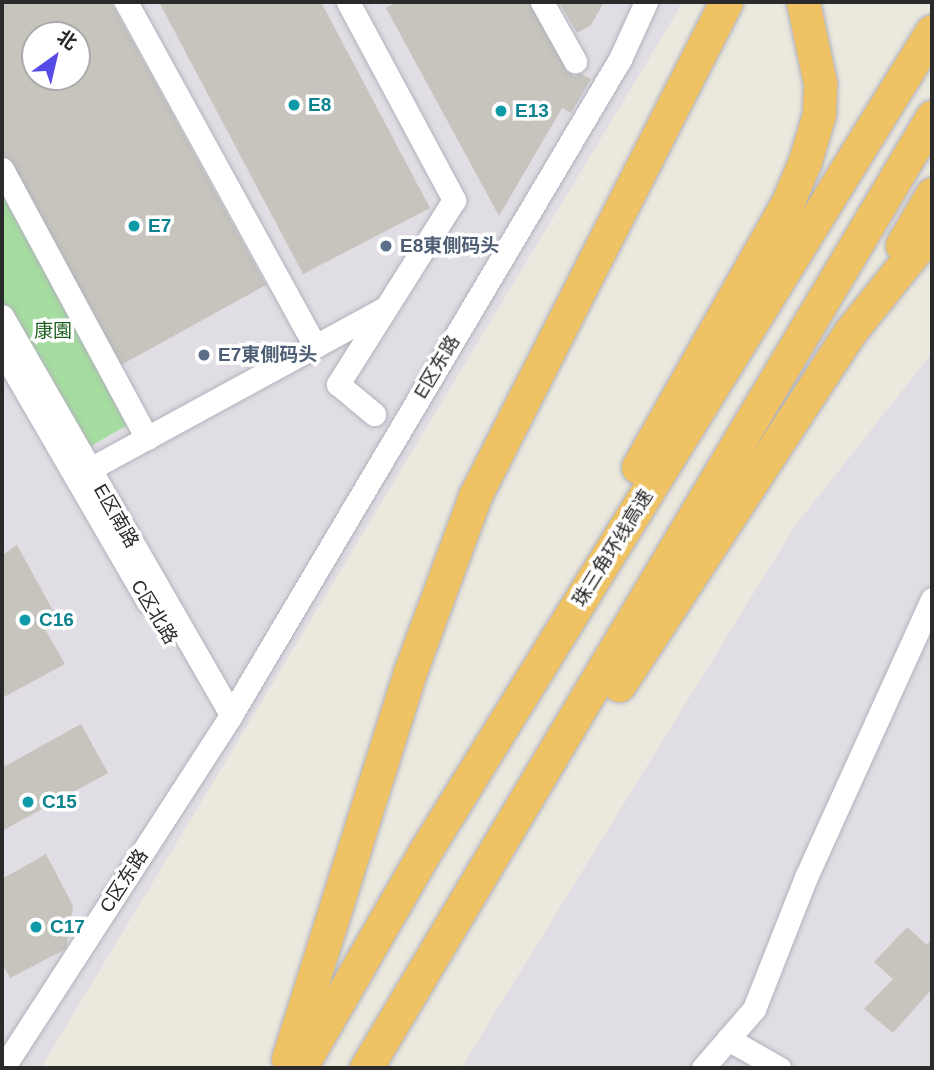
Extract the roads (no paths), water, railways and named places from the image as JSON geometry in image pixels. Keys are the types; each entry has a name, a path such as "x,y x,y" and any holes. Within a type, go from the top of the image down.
{"highway":[{"path":"285,1068 410,672 470,509 511,418 726,2"},
{"path":"424,853 787,204 818,114 820,83 803,2"},
{"name":"珠三角环线高速","path":"300,1068 424,853 932,31"},
{"path":"368,1068 932,117"},
{"path":"368,1068 850,332 932,194"},
{"path":"850,332 932,230"}],"street":[{"path":"126,2 315,346"},
{"path":"349,2 454,200 338,384 374,414"},
{"path":"542,2 575,61"},
{"name":"E区东路","path":"227,722 620,59 646,2"},
{"path":"2,169 147,438"},
{"path":"82,474 385,308"},
{"name":"E区南路","path":"2,316 82,474"},
{"name":"C区北路","path":"2,350 82,474 227,722"},
{"path":"703,1068 754,1009 806,877 932,599"},
{"name":"C区东路","path":"3,1068 227,722"},
{"path":"728,1039 779,1068"}],"place":[{"name":"E8","path":"294,105"},
{"name":"E13","path":"501,111"},
{"name":"E7","path":"134,226"},
{"name":"E8東側码头","path":"386,246"},
{"name":"E7東側码头","path":"204,355"},
{"name":"C16","path":"25,620"},
{"name":"C15","path":"28,802"},
{"name":"C17","path":"36,927"}],"park label":[{"name":"康園","path":"53,331"}]}
